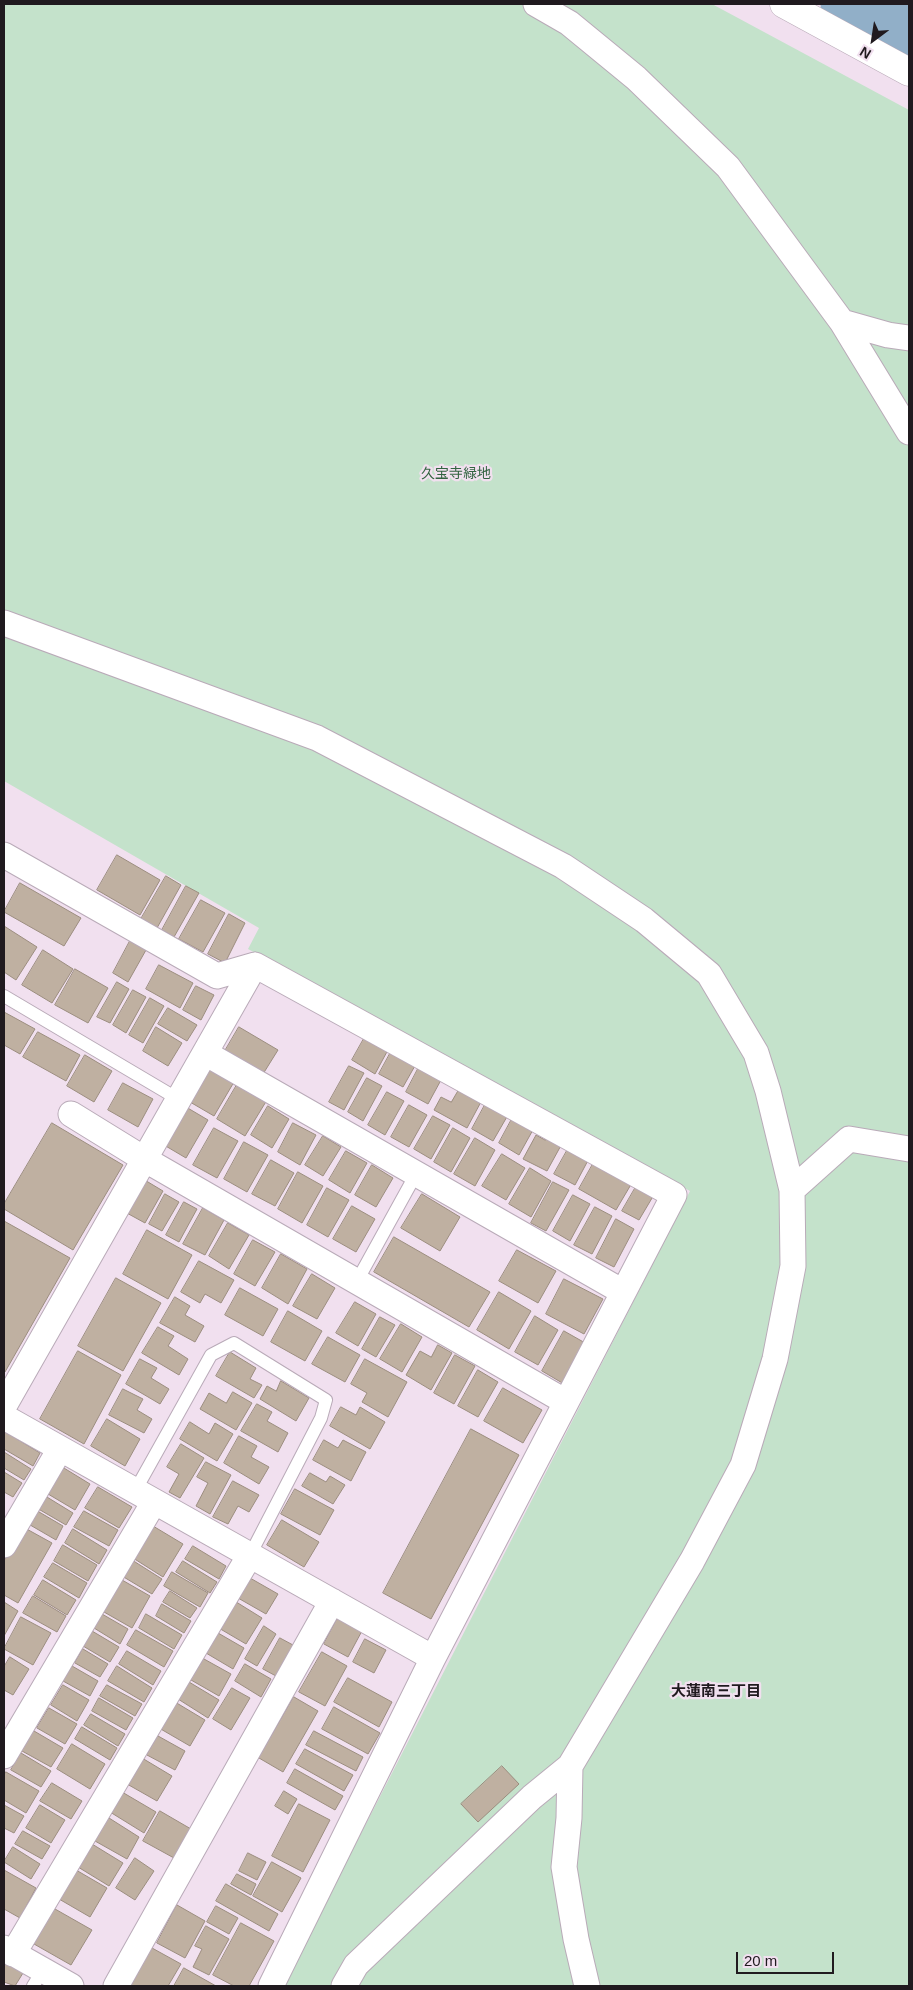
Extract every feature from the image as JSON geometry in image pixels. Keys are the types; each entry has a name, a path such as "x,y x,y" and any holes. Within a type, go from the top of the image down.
{"street":[{"path":"536,4 569,23 636,78 728,167 842,322 909,432"},
{"path":"784,4 909,72"},
{"path":"842,322 888,335 909,338"},
{"path":"4,624 316,738 563,866 644,920 709,974 756,1052 768,1091 792,1190 793,1266 775,1359 743,1464 692,1561 570,1766 532,1797 356,1965 344,1986"},
{"path":"4,855 217,976 255,965 674,1195 433,1658 271,1986"},
{"path":"4,1406 255,965"},
{"path":"204,1053 623,1292"},
{"path":"71,1114 144,1159 566,1402"},
{"path":"792,1190 849,1139 909,1149"},
{"path":"4,1418 433,1658"},
{"path":"4,1544 60,1449"},
{"path":"4,1756 144,1496"},
{"path":"71,1986 38,1978 8,1951 250,1555"},
{"path":"116,1986 332,1601"},
{"path":"570,1766 569,1818 564,1867 576,1939 587,1986"}],"lane":[{"path":"4,996 178,1099"},
{"path":"357,1281 416,1174"},
{"path":"144,1496 211,1355 234,1343 326,1400 321,1418 250,1555"}],"green space":[{"name":"久宝寺緑地","path":"4,4 712,4 909,110 909,1986 283,1986 690,1191 248,949 259,928 4,781"}],"building":[{"path":"117,855 160,880 140,915 97,890"},
{"path":"166,876 181,885 157,928 141,919"},
{"path":"20,883 81,918 64,946 4,912"},
{"path":"186,886 199,893 174,937 162,930"},
{"path":"201,900 225,913 203,952 179,939"},
{"path":"229,914 245,923 225,963 208,954"},
{"path":"4,926 37,947 16,980 4,972"},
{"path":"130,941 146,950 128,982 113,973"},
{"path":"43,950 73,969 52,1003 22,985"},
{"path":"159,965 193,983 180,1008 146,989"},
{"path":"75,969 108,988 88,1023 55,1005"},
{"path":"117,982 129,989 110,1023 97,1017"},
{"path":"196,986 214,995 201,1020 183,1010"},
{"path":"133,990 146,997 126,1033 113,1025"},
{"path":"150,998 164,1006 143,1043 129,1035"},
{"path":"168,1008 197,1025 187,1041 158,1024"},
{"path":"4,1012 35,1029 20,1054 4,1045"},
{"path":"156,1027 182,1043 168,1066 143,1051"},
{"path":"239,1027 278,1050 263,1074 225,1051"},
{"path":"38,1032 80,1055 66,1081 23,1057"},
{"path":"366,1035 389,1048 375,1074 352,1060"},
{"path":"392,1050 416,1064 403,1087 379,1074"},
{"path":"85,1055 112,1071 94,1102 67,1086"},
{"path":"349,1066 364,1073 344,1110 329,1102"},
{"path":"419,1067 441,1080 428,1104 406,1092"},
{"path":"210,1068 234,1082 214,1116 190,1102"},
{"path":"367,1078 382,1086 363,1121 348,1112"},
{"path":"123,1083 153,1099 138,1127 108,1110"},
{"path":"238,1083 267,1100 245,1136 217,1119"},
{"path":"460,1088 482,1100 467,1128 434,1110 441,1097 451,1102"},
{"path":"387,1092 404,1101 385,1135 368,1125"},
{"path":"486,1103 508,1115 493,1141 472,1129"},
{"path":"409,1105 427,1115 409,1147 391,1137"},
{"path":"268,1106 289,1119 272,1148 251,1135"},
{"path":"186,1107 208,1120 186,1158 164,1145"},
{"path":"433,1116 450,1125 431,1159 414,1149"},
{"path":"513,1117 534,1128 519,1155 499,1143"},
{"path":"52,1123 123,1165 73,1250 4,1209 4,1204"},
{"path":"293,1123 316,1135 300,1165 278,1152"},
{"path":"214,1128 238,1141 217,1178 193,1165"},
{"path":"453,1128 470,1138 451,1172 434,1162"},
{"path":"550,1132 564,1140 547,1171 523,1159 536,1135 545,1140"},
{"path":"323,1136 341,1147 323,1176 305,1165"},
{"path":"475,1138 495,1150 475,1186 454,1174"},
{"path":"573,1140 593,1151 575,1185 554,1174"},
{"path":"244,1142 268,1155 247,1192 224,1179"},
{"path":"346,1151 367,1163 350,1193 329,1180"},
{"path":"502,1154 525,1168 506,1200 482,1186"},
{"path":"598,1155 636,1176 616,1210 579,1189"},
{"path":"271,1160 294,1173 275,1206 252,1194"},
{"path":"372,1165 393,1178 376,1207 355,1195"},
{"path":"530,1168 551,1181 531,1217 509,1204"},
{"path":"298,1172 323,1186 302,1223 278,1209"},
{"path":"641,1178 658,1188 639,1220 622,1211"},
{"path":"143,1179 163,1191 145,1223 125,1212"},
{"path":"553,1182 569,1190 546,1231 531,1223"},
{"path":"327,1188 349,1200 328,1237 307,1225"},
{"path":"165,1194 179,1202 162,1231 149,1224"},
{"path":"422,1194 460,1217 440,1251 401,1228"},
{"path":"573,1195 590,1204 570,1241 553,1231"},
{"path":"184,1202 197,1209 179,1242 166,1235"},
{"path":"352,1206 375,1219 356,1252 333,1239"},
{"path":"595,1207 612,1216 592,1254 574,1245"},
{"path":"203,1208 224,1220 205,1255 183,1244"},
{"path":"616,1219 634,1229 614,1267 596,1258"},
{"path":"4,1221 70,1258 5,1372 4,1372"},
{"path":"228,1223 249,1235 229,1269 209,1256"},
{"path":"147,1230 192,1255 168,1299 123,1274"},
{"path":"394,1237 490,1292 469,1327 374,1272"},
{"path":"253,1240 275,1252 255,1286 234,1274"},
{"path":"517,1250 556,1271 538,1303 499,1281"},
{"path":"281,1254 307,1269 288,1304 262,1288"},
{"path":"199,1261 234,1280 221,1303 205,1294 200,1303 181,1292"},
{"path":"312,1274 335,1288 317,1319 293,1306"},
{"path":"116,1278 161,1303 123,1371 78,1346"},
{"path":"564,1279 603,1299 584,1334 546,1314"},
{"path":"240,1288 278,1309 263,1336 225,1315"},
{"path":"499,1292 531,1311 509,1349 477,1330"},
{"path":"175,1297 190,1306 185,1315 204,1326 195,1342 160,1323"},
{"path":"355,1302 376,1314 358,1346 336,1333"},
{"path":"288,1311 322,1331 305,1361 271,1342"},
{"path":"535,1316 558,1330 538,1365 515,1352"},
{"path":"380,1317 395,1325 376,1357 362,1349"},
{"path":"401,1324 422,1337 402,1372 380,1359"},
{"path":"158,1327 174,1336 168,1346 188,1359 179,1375 142,1353"},
{"path":"564,1331 587,1344 564,1384 542,1371"},
{"path":"328,1337 360,1355 345,1382 312,1364"},
{"path":"438,1345 452,1353 431,1390 406,1375 420,1351 431,1357"},
{"path":"78,1351 121,1375 84,1444 40,1419"},
{"path":"230,1352 256,1368 250,1379 262,1385 254,1398 216,1376"},
{"path":"455,1355 475,1366 454,1404 434,1393"},
{"path":"140,1359 157,1368 151,1378 169,1389 160,1404 126,1384"},
{"path":"365,1359 407,1382 388,1417 362,1402 367,1393 351,1384"},
{"path":"478,1370 498,1382 478,1417 458,1406"},
{"path":"281,1381 309,1398 296,1421 260,1399 267,1386 276,1391"},
{"path":"503,1388 542,1410 523,1443 484,1421"},
{"path":"123,1389 143,1399 137,1410 152,1419 144,1433 109,1415"},
{"path":"233,1392 252,1403 236,1430 200,1409 209,1393 226,1403"},
{"path":"257,1404 272,1412 267,1421 288,1433 278,1452 241,1431"},
{"path":"341,1407 356,1415 360,1407 385,1422 370,1449 330,1426"},
{"path":"107,1419 140,1439 125,1466 91,1446"},
{"path":"190,1422 209,1434 215,1423 233,1434 217,1461 180,1439"},
{"path":"471,1429 519,1455 431,1619 383,1593"},
{"path":"4,1431 40,1453 33,1466 4,1449"},
{"path":"239,1436 257,1446 251,1457 269,1467 259,1484 224,1463"},
{"path":"324,1440 338,1448 343,1440 366,1452 351,1481 313,1460"},
{"path":"181,1444 204,1458 180,1498 169,1492 179,1474 167,1467"},
{"path":"4,1452 31,1469 24,1480 4,1468"},
{"path":"206,1462 231,1475 210,1514 196,1506 208,1483 197,1477"},
{"path":"59,1465 90,1484 75,1510 43,1491"},
{"path":"4,1472 22,1483 13,1497 4,1492"},
{"path":"310,1473 326,1482 330,1476 345,1485 333,1504 302,1486"},
{"path":"233,1481 259,1495 249,1512 238,1506 228,1524 213,1517"},
{"path":"98,1487 132,1507 119,1528 85,1508"},
{"path":"295,1489 334,1510 320,1535 281,1514"},
{"path":"42,1494 73,1513 66,1525 35,1507"},
{"path":"34,1509 63,1526 56,1540 25,1522"},
{"path":"84,1511 118,1530 109,1546 74,1527"},
{"path":"282,1520 319,1542 304,1567 267,1545"},
{"path":"153,1526 183,1544 163,1577 133,1558"},
{"path":"23,1527 52,1543 18,1603 4,1595 4,1561"},
{"path":"73,1529 107,1550 99,1564 65,1543"},
{"path":"63,1545 97,1565 88,1581 54,1561"},
{"path":"193,1546 226,1566 219,1579 185,1559"},
{"path":"132,1560 162,1579 152,1594 122,1576"},
{"path":"183,1561 217,1582 210,1593 176,1572"},
{"path":"53,1563 87,1583 79,1598 44,1577"},
{"path":"172,1572 208,1593 200,1607 164,1586"},
{"path":"250,1578 278,1594 266,1614 238,1598"},
{"path":"43,1580 76,1600 67,1615 34,1595"},
{"path":"122,1580 150,1596 132,1628 104,1612"},
{"path":"170,1591 197,1608 190,1618 163,1602"},
{"path":"33,1596 66,1616 57,1632 23,1613"},
{"path":"233,1600 262,1618 246,1644 217,1627"},
{"path":"4,1602 18,1611 4,1636"},
{"path":"162,1604 191,1621 184,1633 156,1616"},
{"path":"102,1614 128,1629 120,1644 94,1628"},
{"path":"146,1614 182,1635 174,1649 139,1628"},
{"path":"339,1616 363,1629 348,1657 324,1644"},
{"path":"21,1617 51,1633 33,1665 4,1649"},
{"path":"264,1626 276,1634 257,1666 245,1659"},
{"path":"136,1630 173,1651 164,1667 127,1645"},
{"path":"92,1631 119,1647 110,1662 83,1646"},
{"path":"218,1633 244,1648 233,1669 206,1653"},
{"path":"280,1638 293,1645 276,1676 263,1669"},
{"path":"365,1639 386,1650 374,1673 353,1662"},
{"path":"83,1649 108,1664 100,1677 75,1663"},
{"path":"127,1651 161,1671 153,1685 119,1664"},
{"path":"322,1652 347,1666 325,1706 299,1692"},
{"path":"10,1657 29,1669 13,1695 4,1690 4,1667"},
{"path":"204,1659 231,1674 219,1696 191,1680"},
{"path":"245,1664 271,1679 261,1697 235,1681"},
{"path":"72,1666 98,1681 90,1696 63,1681"},
{"path":"117,1666 152,1688 144,1702 108,1681"},
{"path":"348,1678 392,1702 379,1727 334,1702"},
{"path":"189,1682 219,1700 208,1718 178,1699"},
{"path":"63,1685 89,1700 77,1721 51,1705"},
{"path":"107,1685 142,1704 135,1716 100,1696"},
{"path":"232,1688 250,1698 231,1730 213,1719"},
{"path":"294,1697 318,1711 283,1772 259,1758"},
{"path":"99,1698 133,1718 126,1730 92,1711"},
{"path":"175,1702 205,1720 190,1746 159,1728"},
{"path":"334,1707 380,1733 368,1754 322,1729"},
{"path":"49,1708 77,1724 65,1744 37,1728"},
{"path":"91,1714 125,1734 118,1746 84,1725"},
{"path":"82,1727 117,1748 110,1760 75,1739"},
{"path":"34,1731 63,1748 51,1767 22,1751"},
{"path":"314,1731 363,1757 356,1771 306,1745"},
{"path":"158,1736 185,1751 175,1770 147,1755"},
{"path":"72,1744 105,1764 90,1789 57,1769"},
{"path":"305,1749 353,1775 344,1791 296,1764"},
{"path":"21,1753 51,1771 41,1787 11,1770"},
{"path":"142,1758 172,1776 157,1801 127,1784"},
{"path":"502,1766 519,1784 478,1822 461,1804"},
{"path":"295,1769 343,1796 335,1810 287,1783"},
{"path":"6,1772 39,1791 26,1813 4,1800 4,1776"},
{"path":"52,1783 82,1801 71,1819 40,1801"},
{"path":"284,1791 297,1799 288,1814 275,1806"},
{"path":"122,1792 156,1812 144,1833 110,1812"},
{"path":"299,1804 330,1820 303,1872 272,1856"},
{"path":"4,1805 24,1816 14,1833 4,1828"},
{"path":"40,1805 65,1820 51,1843 26,1828"},
{"path":"160,1811 191,1829 174,1858 143,1841"},
{"path":"109,1818 139,1837 127,1859 95,1841"},
{"path":"23,1831 50,1846 42,1859 15,1844"},
{"path":"92,1844 123,1863 109,1886 78,1867"},
{"path":"13,1847 40,1864 31,1879 4,1862"},
{"path":"248,1853 266,1862 257,1880 239,1871"},
{"path":"135,1858 154,1871 135,1900 116,1888"},
{"path":"272,1862 301,1878 282,1912 253,1896"},
{"path":"4,1870 36,1888 20,1918 4,1909"},
{"path":"76,1870 107,1888 90,1917 59,1899"},
{"path":"237,1874 256,1884 251,1895 231,1884"},
{"path":"226,1884 278,1914 269,1931 216,1901"},
{"path":"177,1905 205,1921 185,1958 157,1943"},
{"path":"216,1906 238,1918 229,1934 207,1922"},
{"path":"55,1909 92,1930 71,1965 34,1944"},
{"path":"241,1923 274,1941 249,1986 234,1986 213,1975"},
{"path":"206,1926 229,1939 209,1975 193,1967 202,1949 195,1946"},
{"path":"152,1948 181,1964 168,1986 131,1986"},
{"path":"4,1961 23,1973 15,1986 4,1982"},
{"path":"184,1968 216,1986 174,1986"}],"waterway":[{"path":"850,4 909,35"}],"district":[{"name":"大蓮南三丁目","path":"716,1692"}]}
